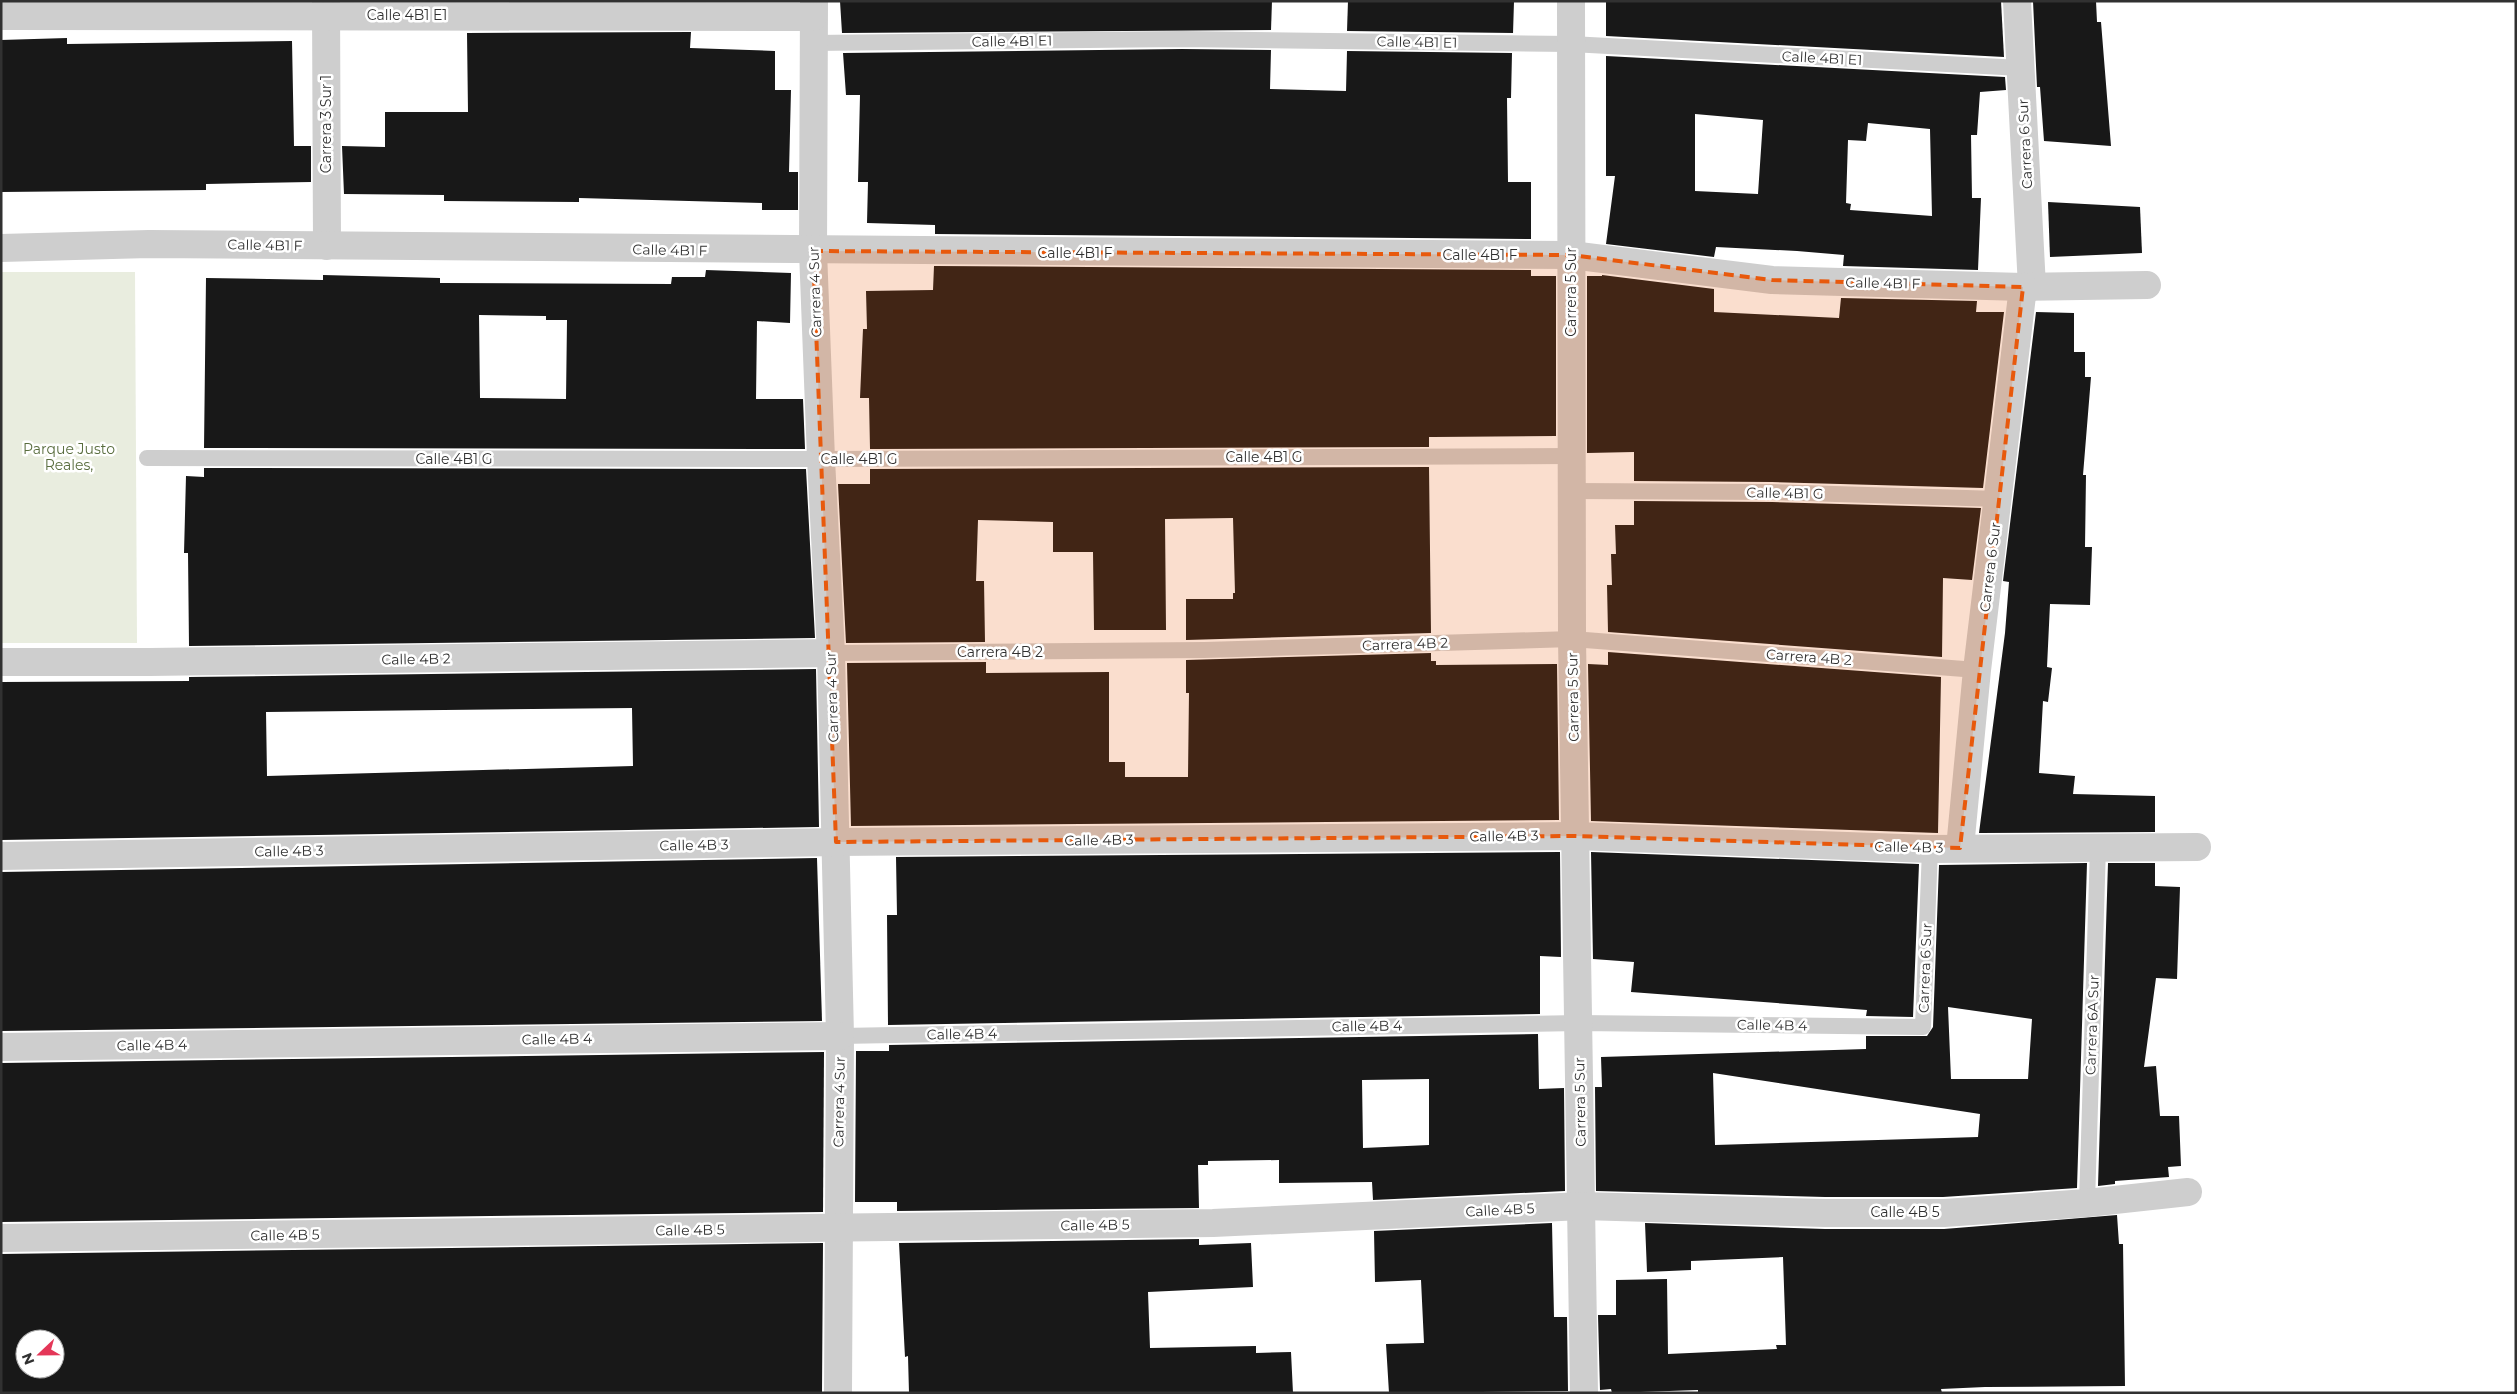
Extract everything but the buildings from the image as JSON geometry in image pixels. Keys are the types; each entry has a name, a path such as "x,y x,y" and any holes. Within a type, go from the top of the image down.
{"street":[{"name":"Carrera 5 Sur","path":"1571,1 1572,639 1584,1393"},
{"name":"Carrera 6 Sur","path":"1960,848 1977,670 2028,287 2017,1"},
{"name":"Calle 4B1 E1","path":"1,16 326,8 813,20"},
{"name":"Carrera 3 Sur 1","path":"326,8 327,246"},
{"name":"Carrera 4 Sur","path":"813,20 813,251 820,459 831,653 840,1036 838,1393"},
{"name":"Calle 4B1 F","path":"1,248 148,244 813,251 1571,255 1772,280 2028,287 2147,285"},
{"name":"Calle 4B 2","path":"1,662 150,662 831,653"},
{"name":"Calle 4B 3","path":"1,856 836,842 1575,836 1930,849 2197,847"},
{"name":"Calle 4B 4","path":"1,1047 840,1036"},
{"name":"Calle 4B 5","path":"1,1238 1213,1223 1582,1206 1825,1213 1944,1212 2087,1202 2188,1192"}],"lane":[{"name":"Calle 4B1 E1","path":"813,20 1182,38 1571,44 2021,68"},
{"name":"Calle 4B1 G","path":"147,458 820,459 1572,456"},
{"name":"Calle 4B1 G","path":"1571,491 1772,492 1999,499"},
{"name":"Carrera 4B 2","path":"831,653 1204,650 1572,639 1977,670"},
{"name":"Carrera 6A Sur","path":"2087,1202 2098,848"},
{"name":"Carrera 6 Sur","path":"1923,1027 1930,849"},
{"name":"Calle 4B 4","path":"840,1036 1579,1022 1923,1027"}],"highlighted area":[{"path":"813,251 1571,255 1772,280 2023,287 1960,848 1575,836 836,842"}],"green space":[{"name":"Parque Justo Reales,","path":"1,272 135,272 137,643 1,643"}]}
